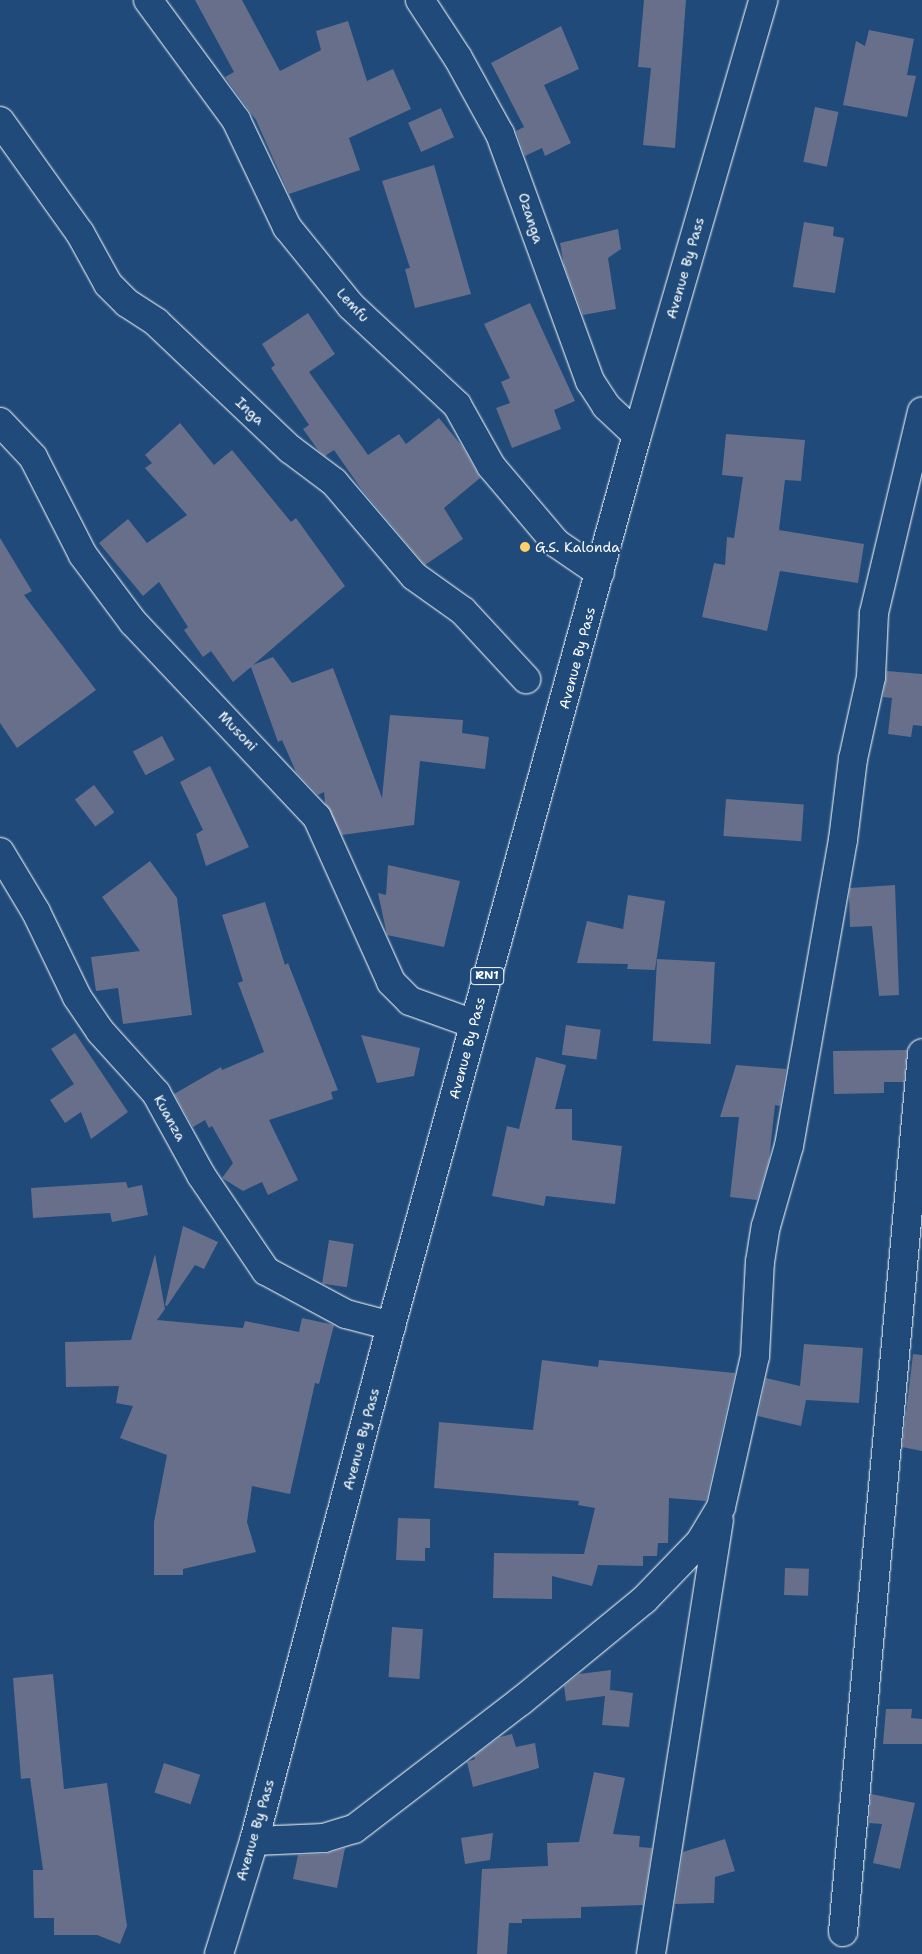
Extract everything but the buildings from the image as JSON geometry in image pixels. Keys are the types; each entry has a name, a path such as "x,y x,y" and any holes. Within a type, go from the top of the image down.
{"main road":[{"name":"Lemfu","path":"148,0 236,120 287,227 351,306 457,405 491,466 556,543 600,573"},
{"name":"Ozanga","path":"420,0 458,58 500,134 590,381 606,406 637,435"},
{"name":"Avenue By Pass","path":"219,1954 254,1841 391,1326 637,435 762,0"},
{"name":"Inga","path":"0,121 80,233 108,284 127,303 156,322 290,449 334,482 414,576 463,611 526,679"},
{"path":"651,1954 721,1506 755,1356 764,1235 788,1146 843,840 852,760 871,677 874,613 922,412"},
{"name":"Musoni","path":"0,422 33,457 83,555 133,622 317,816 391,982 410,1001 474,1024"},
{"name":"Kuanza","path":"0,852 36,912 77,997 100,1031 156,1092 202,1175 266,1271 346,1314 391,1326"},
{"path":"843,1932 922,1054"},
{"path":"254,1841 324,1838 354,1830 506,1713 644,1600 700,1542 721,1506"}],"place":[{"name":"G.S. Kalonda","path":"525,547"}]}
